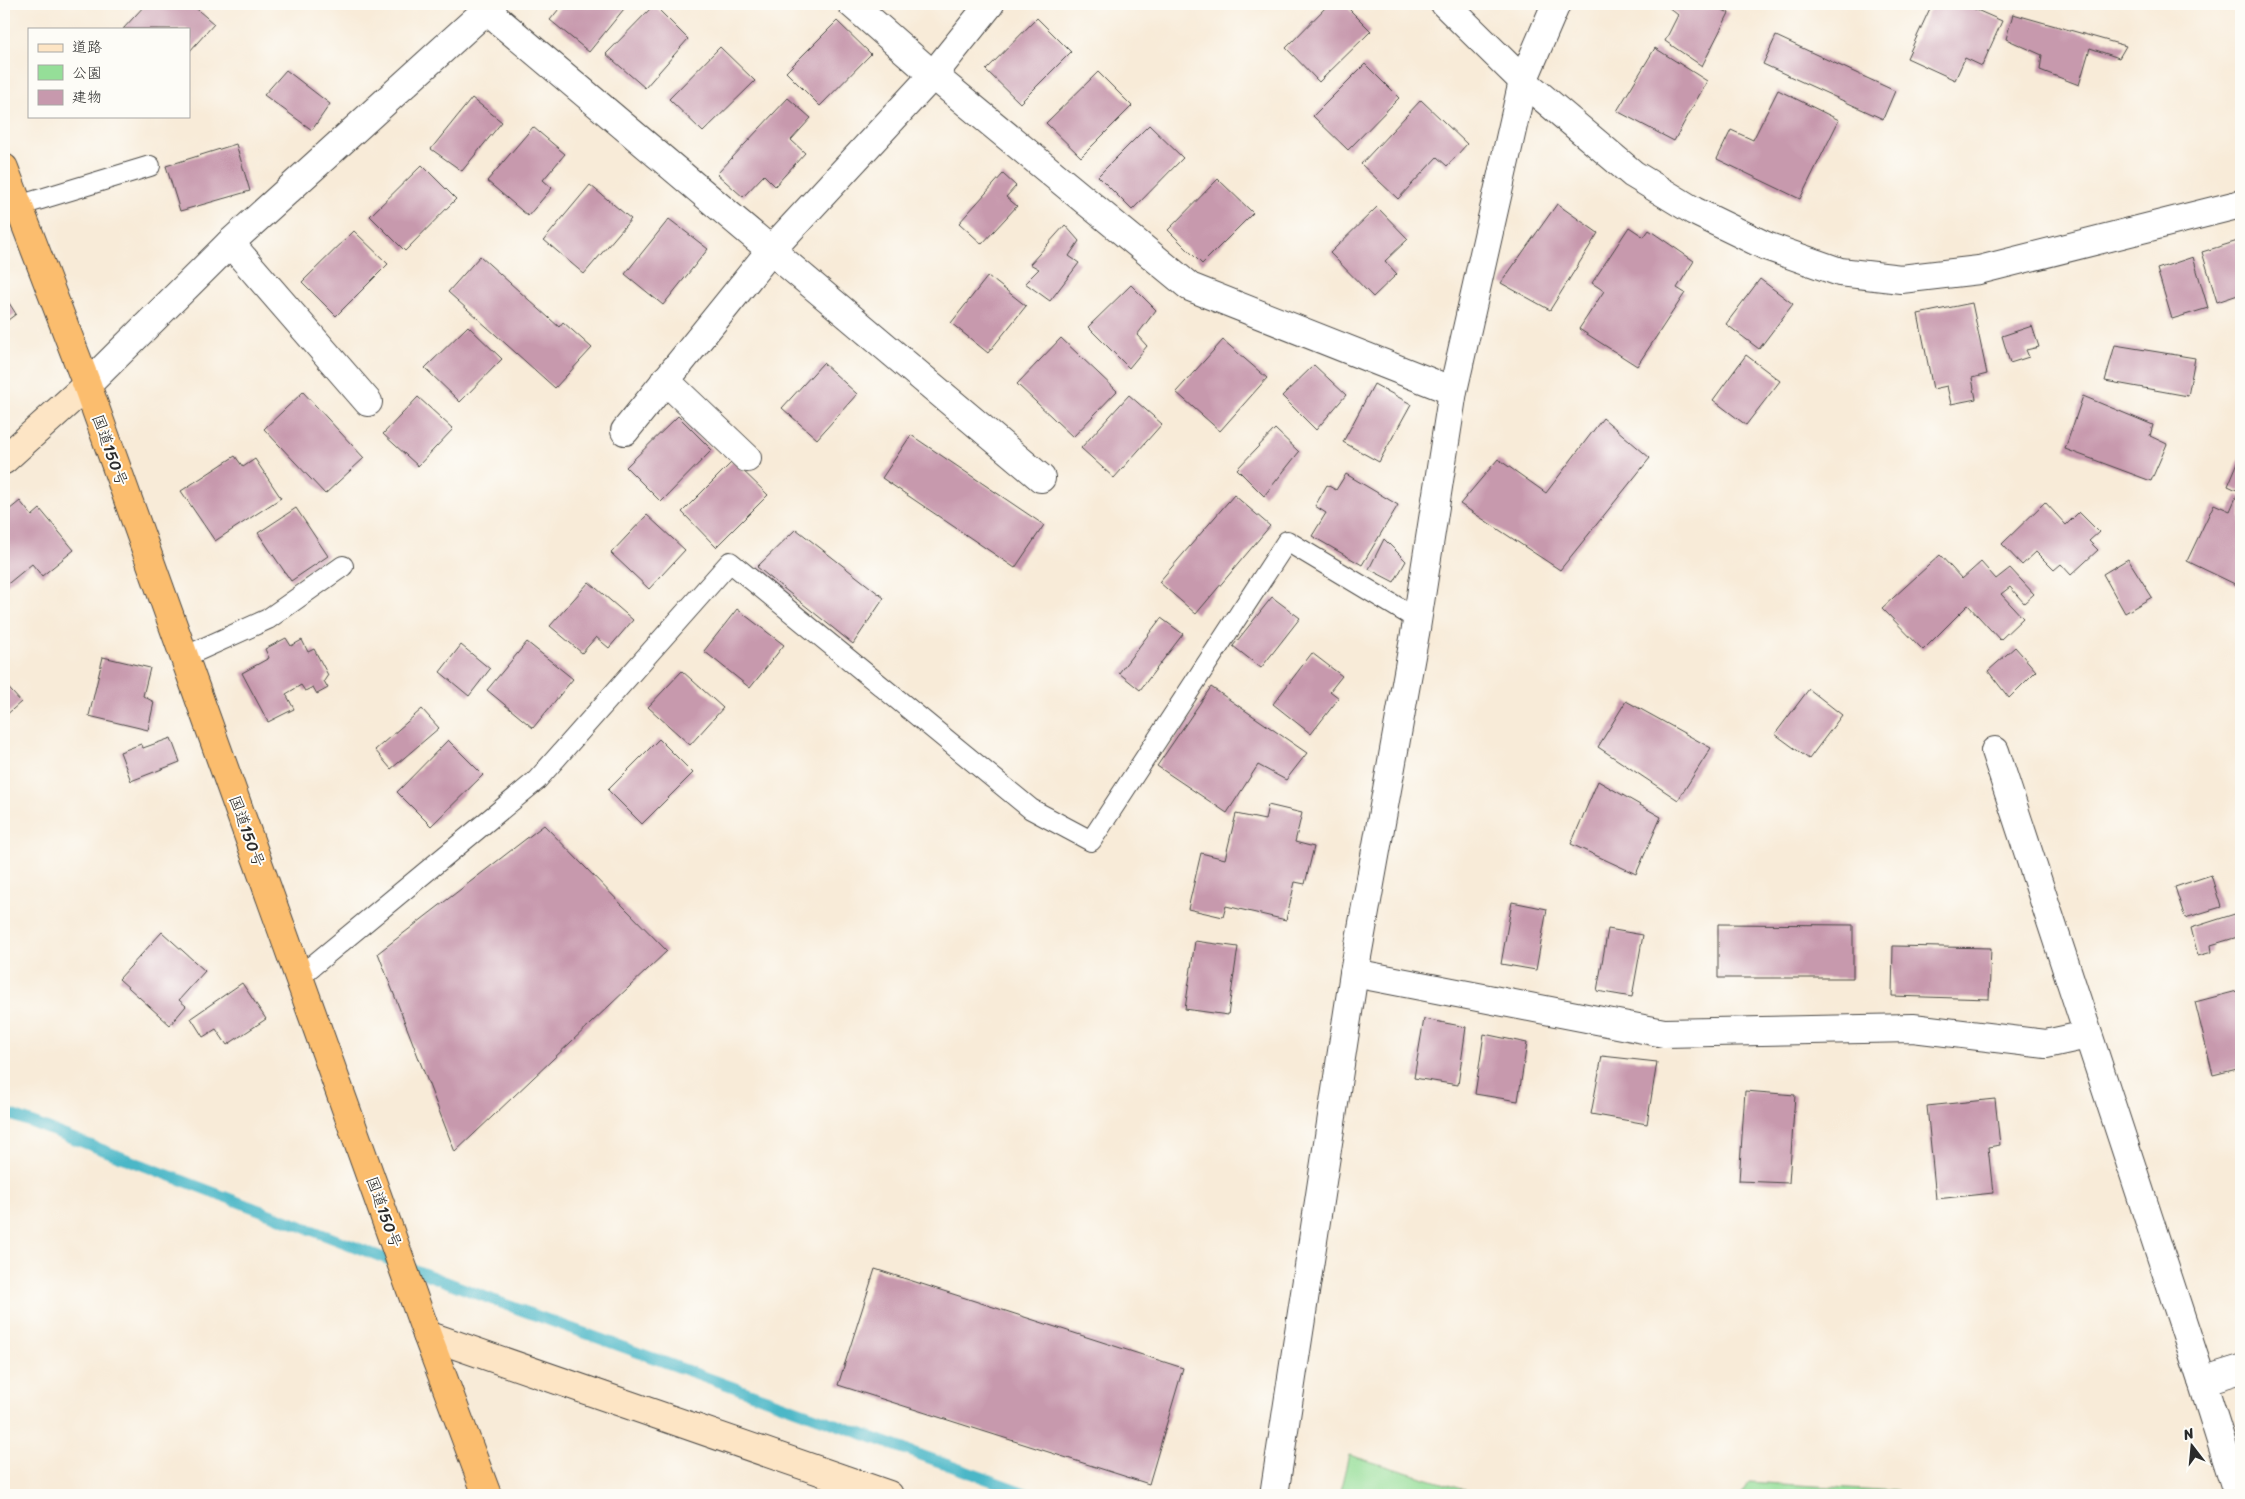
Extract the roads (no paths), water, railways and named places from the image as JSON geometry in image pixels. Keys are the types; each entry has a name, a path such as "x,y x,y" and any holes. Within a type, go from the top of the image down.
{"highway":[{"name":"国道150号","path":"4,168 87,385 427,1335 487,1495"}],"street":[{"path":"852,4 933,75 1190,287 1453,390"},
{"path":"625,431 770,250 933,75 990,4"},
{"path":"1445,4 1523,81 1633,174 1694,211 1766,246 1840,272 1901,279 1979,270 2241,204"},
{"path":"1274,1495 1354,973 1417,619 1453,390 1523,81 1556,4"},
{"path":"4,460 87,385 230,243 490,7 770,250 1041,478"},
{"path":"230,243 368,402"},
{"path":"665,380 747,458"},
{"path":"1995,751 2238,1495"},
{"path":"1354,973 1664,1033 1913,1028 2046,1044 2087,1035"},
{"path":"427,1335 889,1495"},
{"path":"2202,1381 2241,1369"}],"lane":[{"path":"18,206 150,166"},
{"path":"299,976 537,780 730,562 1031,809 1091,841 1287,541 1417,619"},
{"path":"184,657 268,619 343,566"}],"waterway":[{"path":"4,1112 496,1301 1031,1495"}]}
